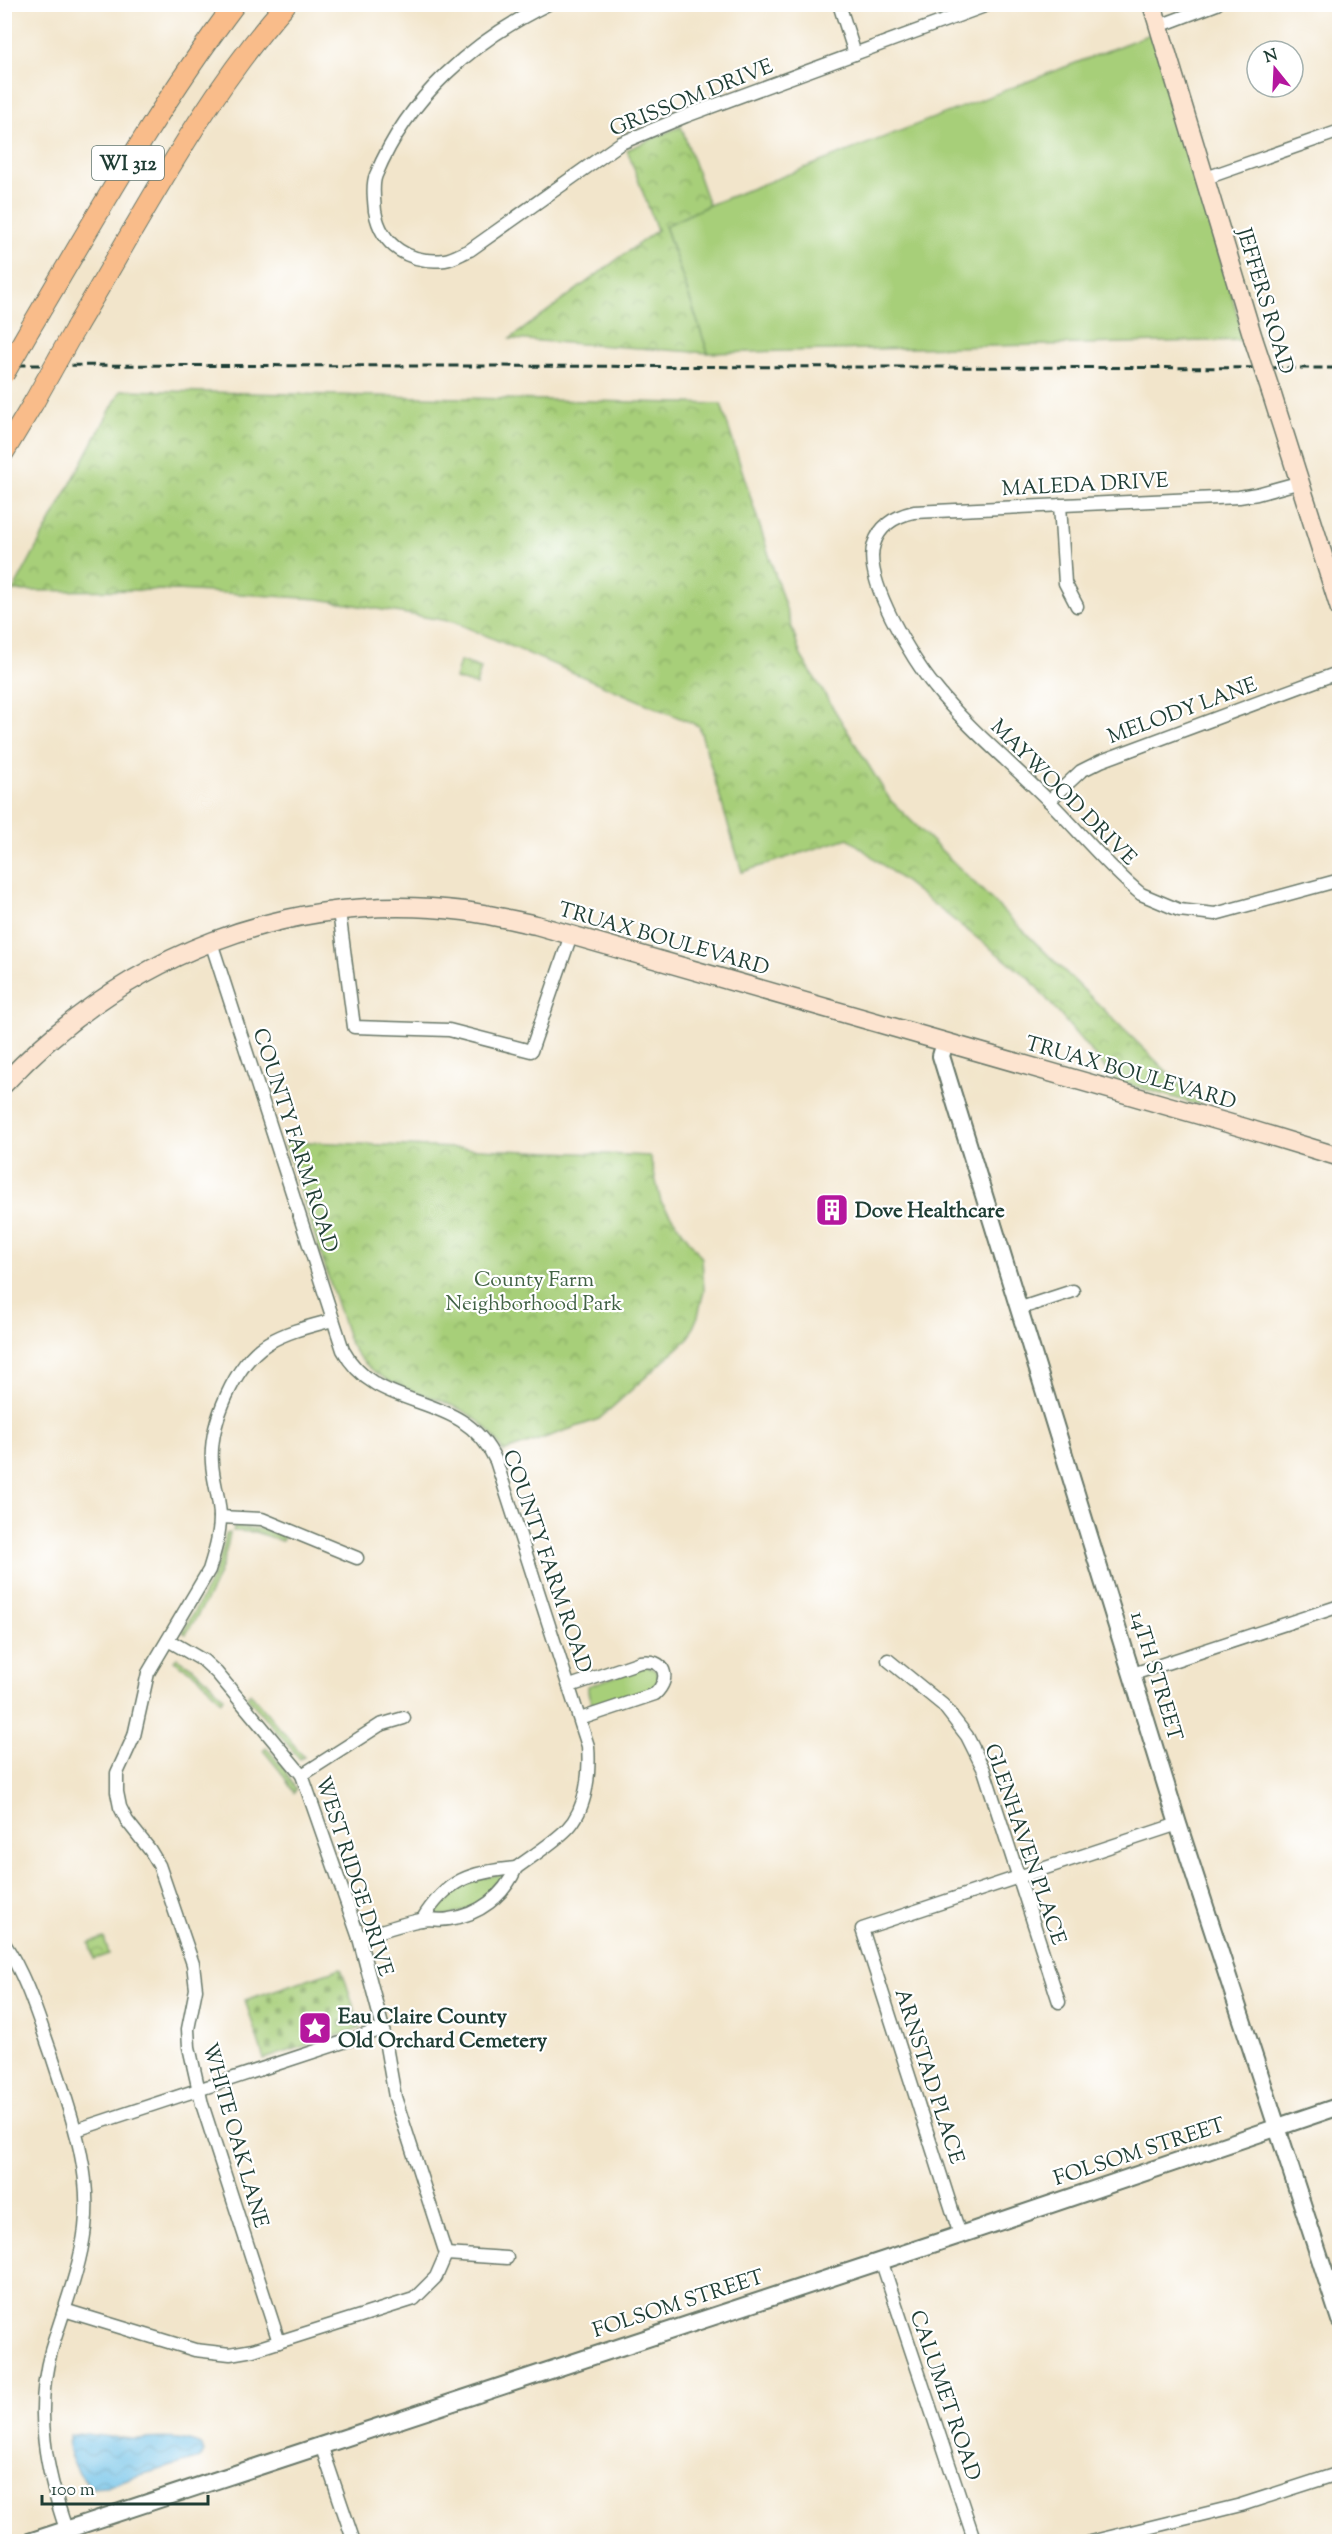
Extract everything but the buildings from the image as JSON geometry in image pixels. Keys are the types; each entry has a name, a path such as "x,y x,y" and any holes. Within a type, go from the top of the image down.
{"main road":[{"name":"WI 312","path":"4,374 150,125 191,62 235,4"},
{"name":"WI 312","path":"4,452 176,160 217,95 286,4"},
{"name":"JEFFERS ROAD","path":"1152,4 1253,338 1340,609"},
{"name":"TRUAX BOULEVARD","path":"4,1084 51,1037 82,1011 166,962 211,942 278,921 339,911 414,907 464,911 536,925 1340,1157"}],"street":[{"name":"GRISSOM DRIVE","path":"548,4 526,15 468,52 428,92 404,124 375,177 374,202 377,224 394,249 424,260 447,260 470,250 621,143 686,116 990,4"},
{"path":"839,4 855,54"},
{"path":"1159,26 1217,4"},
{"path":"1206,178 1340,131"},
{"name":"MALEDA DRIVE","path":"877,536 892,520 914,512 1239,496 1257,494 1300,482"},
{"path":"1060,506 1065,583 1077,606"},
{"name":"MAYWOOD DRIVE","path":"877,536 871,556 879,586 896,626 917,664 953,708 1125,881 1141,894 1179,910 1215,914 1340,880"},
{"name":"MELODY LANE","path":"1048,801 1081,771 1101,761 1340,672"},
{"path":"339,911 354,1027 449,1030 531,1051 571,935"},
{"name":"COUNTY FARM ROAD","path":"211,942 333,1320 350,1363 364,1377 389,1391 458,1417 478,1432 486,1442 496,1461 588,1746 590,1769 585,1797 568,1828 516,1868 511,1878 489,1904 471,1914 448,1919 422,1920 359,1938"},
{"name":"14TH STREET","path":"945,1043 941,1056 1018,1309 1178,1824 1340,2320"},
{"path":"1018,1309 1072,1291"},
{"name":"WHITE OAK LANE","path":"279,2342 199,2090 189,2047 188,2029 196,1989 193,1964 159,1865 150,1850 126,1821 120,1807 117,1773 134,1736 148,1673 209,1570 215,1552 220,1517 212,1448 215,1428 228,1395 245,1365 257,1351 281,1336 333,1320"},
{"path":"220,1517 262,1519 357,1558"},
{"path":"1133,1674 1340,1606"},
{"name":"WEST RIDGE DRIVE","path":"168,1640 204,1661 217,1673 302,1775 359,1938 383,2029 395,2097 446,2254"},
{"name":"GLENHAVEN PLACE","path":"888,1660 943,1705 967,1736 984,1770 1059,2002"},
{"path":"570,1686 640,1662 649,1661 657,1664 663,1670 665,1678 662,1687 655,1694 580,1719"},
{"path":"302,1775 380,1725 404,1718"},
{"path":"1019,1877 1178,1824"},
{"path":"422,1920 433,1901 450,1885 470,1875 516,1868"},
{"name":"ARNSTAD PLACE","path":"960,2235 862,1929 1019,1877"},
{"path":"4,1943 22,1973 32,1997 76,2130 83,2162 87,2199 85,2228 49,2364 43,2416 47,2468 66,2529"},
{"path":"76,2130 383,2029"},
{"name":"FOLSOM STREET","path":"29,2541 960,2235 1340,2106"},
{"path":"64,2310 195,2350 242,2352 414,2299 436,2277 446,2254 507,2258"},
{"name":"CALUMET ROAD","path":"881,2260 975,2541"},
{"path":"321,2445 354,2541"},
{"path":"1090,2541 1241,2505 1340,2473"}],"green space":[{"path":"1153,33 1245,340 708,353 665,225 709,205"},
{"path":"681,126 709,205 665,226 708,353 510,339 657,230 627,150"},
{"path":"121,390 721,404 801,656 890,800 1202,1106 1115,1080 1030,979 848,838 742,872 699,726 454,622 319,599 177,590 13,591"},
{"path":"460,661 481,668 476,685 455,679"},
{"name":"County Farm Neighborhood Park","path":"284,1141 650,1156 661,1202 702,1258 704,1290 698,1316 688,1339 599,1419 503,1452 488,1430 470,1415 449,1404 384,1378 365,1364 350,1344"},
{"path":"234,1527 262,1529 284,1537 282,1541 255,1532 233,1531"},
{"path":"230,1533 214,1586 186,1634 183,1632 214,1573 226,1534"},
{"path":"177,1658 207,1680 223,1697 221,1701 198,1676 174,1661"},
{"path":"645,1666 658,1674 659,1680 653,1689 596,1708 589,1695 588,1686"},
{"path":"250,1693 304,1757 300,1759 247,1697"},
{"path":"266,1747 284,1769 296,1789 294,1793 263,1750"},
{"path":"502,1874 505,1878 473,1906 453,1915 432,1914 446,1897 462,1886"},
{"path":"104,1938 109,1954 94,1959 89,1943"},
{"path":"341,1968 361,2028 264,2059 245,2000"}],"water":[{"path":"78,2433 133,2439 186,2440 202,2446 204,2453 200,2458 106,2487 92,2488 78,2471 69,2449 70,2435"}],"railway":[{"path":"4,365 1340,368"}],"place":[{"name":"Dove Healthcare","path":"832,1210"},
{"name":"Eau Claire County Old Orchard Cemetery","path":"315,2028"}]}
